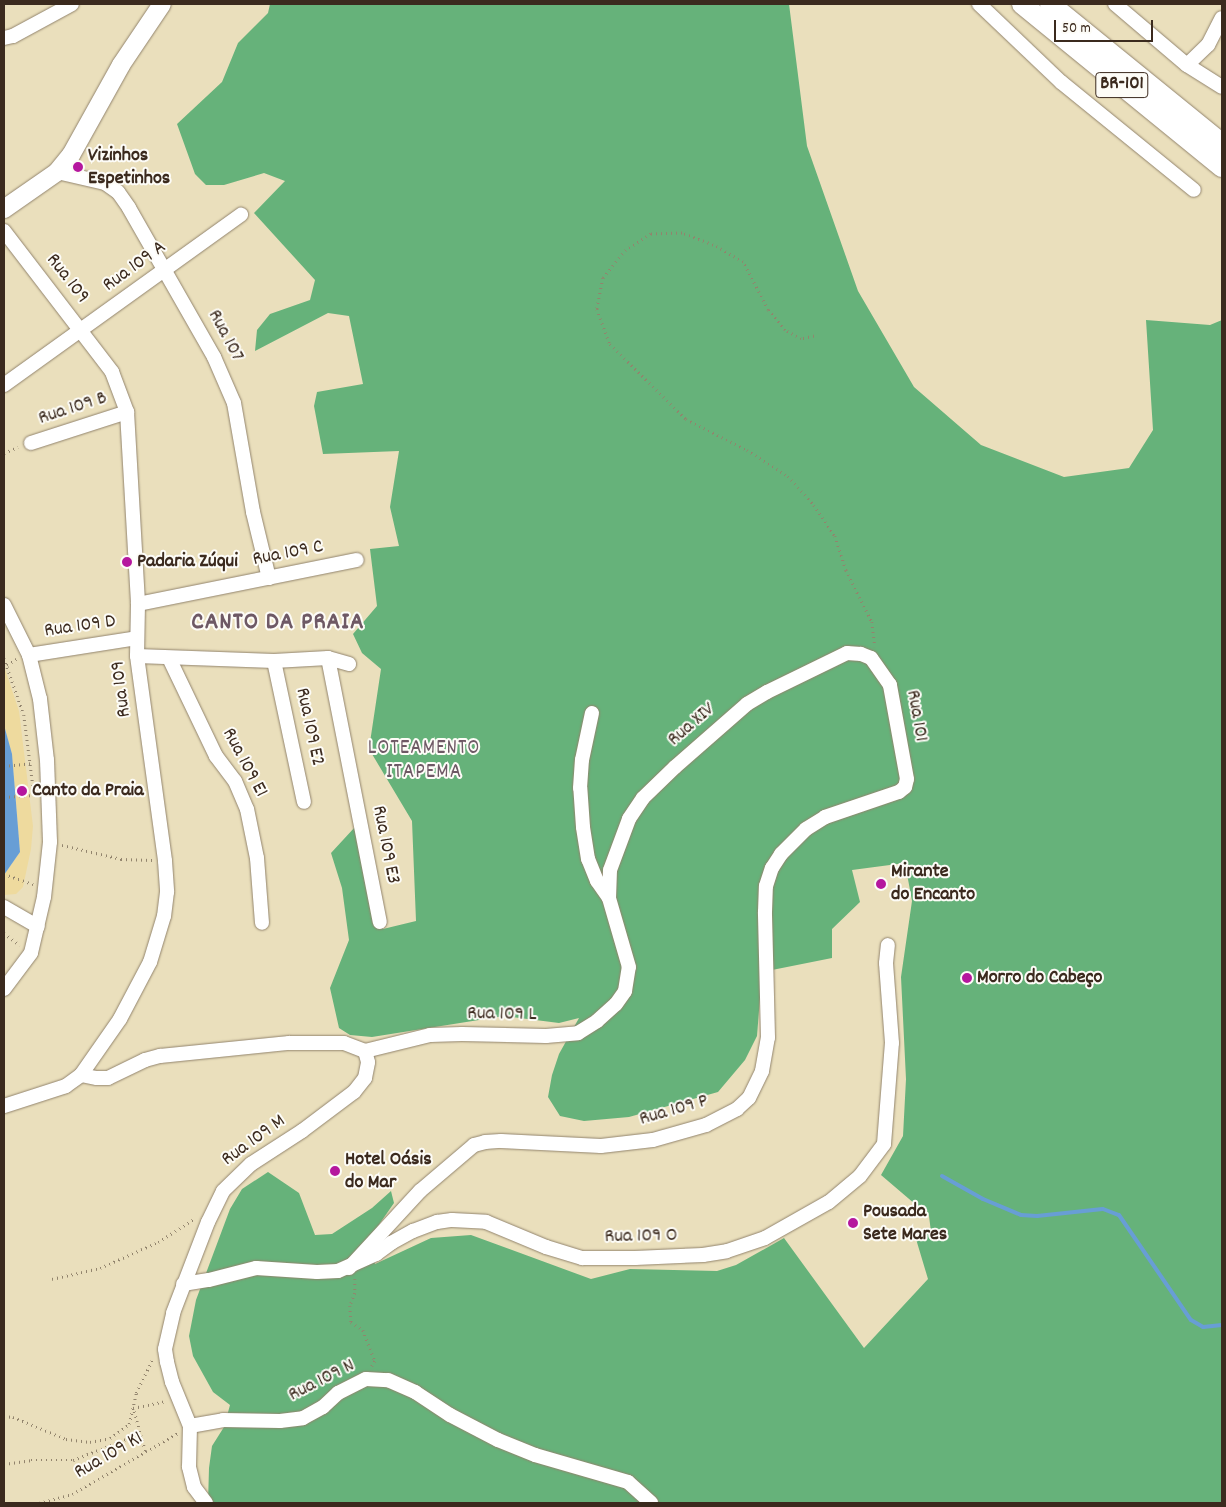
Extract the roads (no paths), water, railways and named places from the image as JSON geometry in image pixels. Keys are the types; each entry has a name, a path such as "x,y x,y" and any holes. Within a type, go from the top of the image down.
{"highway":[{"name":"BR-101","path":"1022,4 1222,167"},
{"name":"BR-101","path":"1050,4 1222,144"},
{"path":"1054,4 1069,19"}],"main road":[{"path":"4,209 57,172 82,138 121,65 161,4"}],"street":[{"path":"4,38 13,36 72,4"},
{"path":"979,4 1061,82 1194,190"},
{"path":"1115,4 1187,65 1222,87"},
{"path":"1187,65 1208,45 1222,18"},
{"name":"Rua 107","path":"57,172 105,183 118,192 214,357 230,391 253,512 269,578"},
{"name":"Rua 109 A","path":"4,385 241,215"},
{"name":"Rua 109","path":"4,231 82,330 112,372 127,412 138,604 137,656 165,861 166,892 164,916 150,962 120,1019 81,1075 66,1086 4,1106"},
{"name":"Rua 109 B","path":"31,444 127,412"},
{"name":"Rua 109 C","path":"138,604 358,560"},
{"path":"4,605 29,654 40,699 47,760 50,842 48,870 38,927 31,953 4,988"},
{"name":"Rua 109 D","path":"29,654 137,638"},
{"name":"Rua XIV","path":"609,898 610,870 628,819 643,798 674,767 747,704 767,692 847,654 861,654 871,658"},
{"path":"137,656 274,661 328,658 349,664"},
{"name":"Rua 109 E1","path":"169,658 216,756 235,782 247,809 257,858 262,923"},
{"name":"Rua 109 E3","path":"328,658 380,922"},
{"name":"Rua 101","path":"871,658 890,685 907,779 905,787"},
{"name":"Rua 109 E2","path":"274,661 304,802"},
{"name":"Rua 109 L","path":"81,1075 108,1078 145,1060 160,1056 289,1043 344,1043 365,1050 430,1036 462,1034 546,1036 578,1033 597,1021 616,1004 625,991 629,967 609,898 597,881 588,859 583,827 580,788 592,713"},
{"name":"Rua 109 P","path":"350,1268 420,1191 474,1145 501,1141 601,1146 653,1140 706,1125 737,1109 749,1098 757,1084 766,1056 768,1017 764,912 766,886 772,868 781,854 806,830 825,817 899,792 905,787"},
{"path":"4,907 38,927"},
{"name":"Rua 109 O","path":"183,1284 209,1280 256,1268 327,1272 350,1268 413,1231 437,1222 452,1220 486,1222 546,1247 582,1258 645,1258 703,1255 740,1247 765,1238 829,1202 860,1176 884,1144 892,1043 886,963 888,945"},
{"name":"Rua 109 M","path":"183,1284 224,1191 251,1164 302,1131 354,1092 365,1078 368,1062 365,1050"},
{"path":"183,1284 168,1328 165,1349 178,1397 190,1426 189,1467 194,1487 206,1503"},
{"name":"Rua 109 N","path":"190,1426 223,1420 280,1421 303,1418 323,1407 338,1393 366,1378 388,1380 415,1392 466,1424 535,1455 628,1482 651,1503"}],"water":[{"path":"4,725 12,754 20,852 4,875"}],"waterway":[{"path":"942,1176 983,1199 1021,1215 1037,1216 1103,1209 1119,1215 1191,1320 1203,1327 1222,1325"}],"place":[{"name":"Vizinhos Espetinhos","path":"78,167"},
{"name":"Padaria Zúqui","path":"127,562"},
{"name":"Canto da Praia","path":"22,791"},
{"name":"Mirante do Encanto","path":"881,884"},
{"name":"Morro do Cabeço","path":"967,978"},
{"name":"Hotel Oásis do Mar","path":"335,1171"},
{"name":"Pousada Sete Mares","path":"853,1223"}],"district":[{"name":"CANTO DA PRAIA","path":"278,623"},
{"name":"LOTEAMENTO ITAPEMA","path":"424,761"}]}
